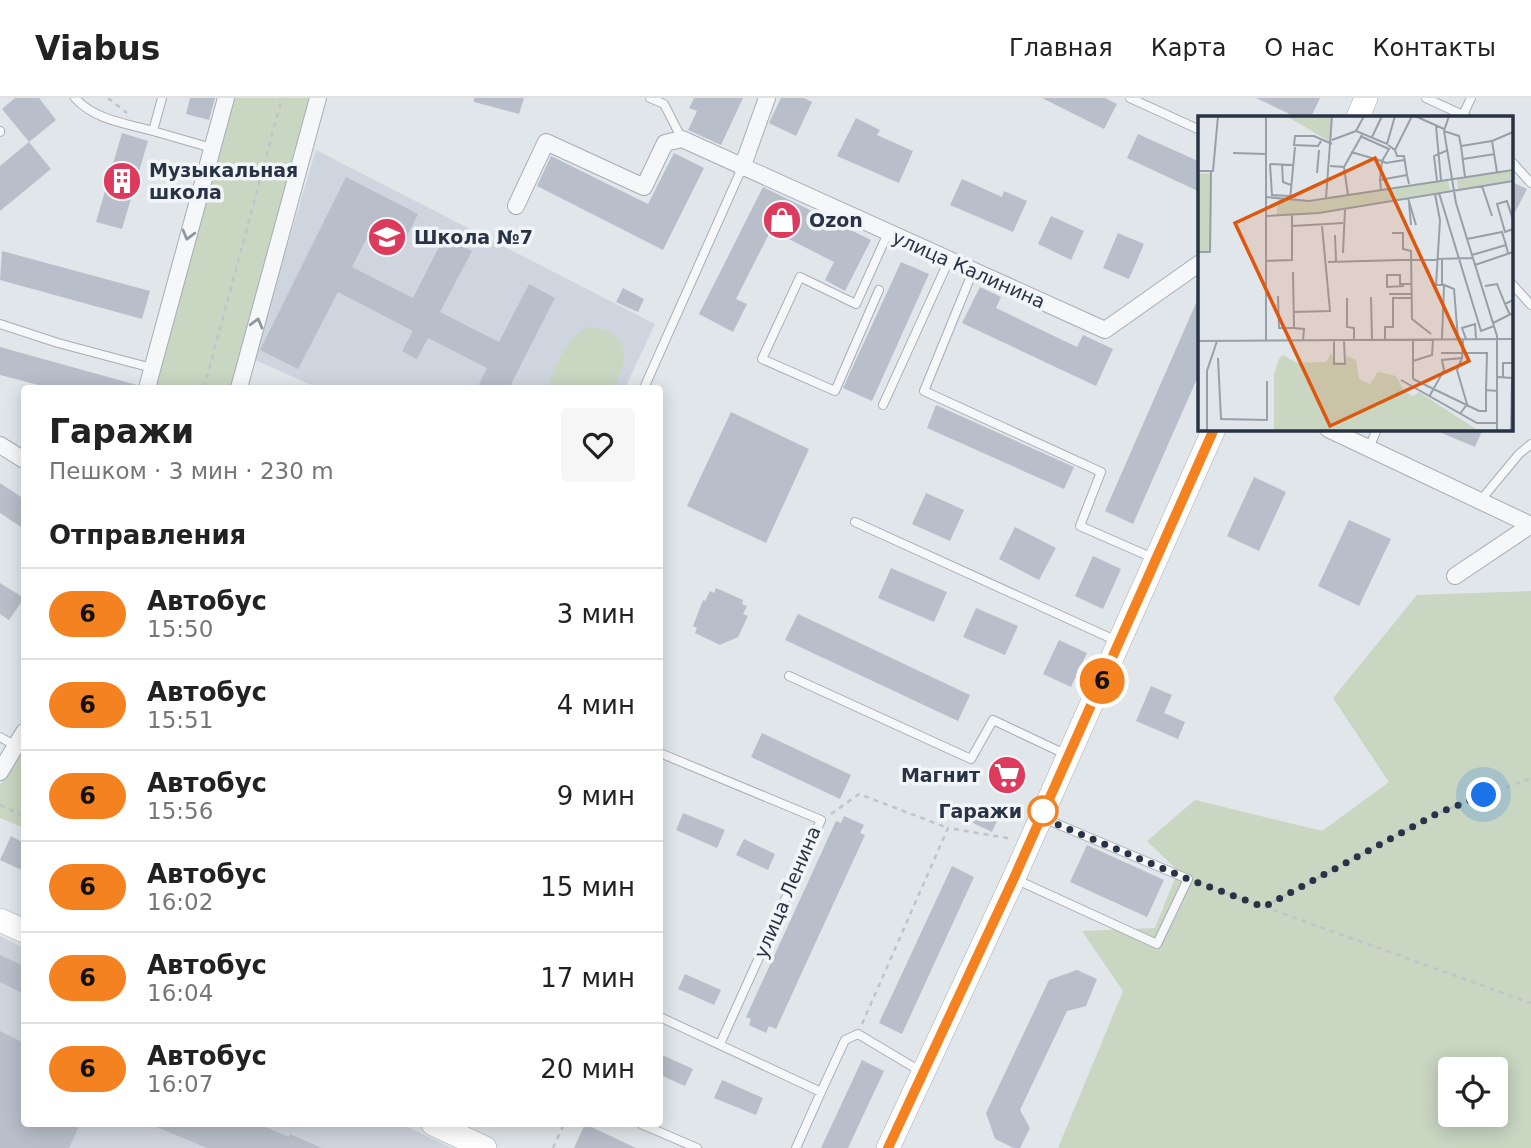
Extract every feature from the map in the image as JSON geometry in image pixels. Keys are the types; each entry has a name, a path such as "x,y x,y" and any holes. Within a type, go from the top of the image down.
{"main road":[{"path":"888,1148 1014,878 1214,430"},
{"path":"0,920 21,930"},
{"path":"440,1127 485,1148"}],"street":[{"path":"147,385 226,98"},
{"path":"240,385 318,98"},
{"path":"742,168 767,98"},
{"path":"516,206 546,142 644,187 665,143 682,139"},
{"name":"улица Калинина","path":"682,139 1105,330 1198,264"},
{"path":"1330,430 1531,525"},
{"path":"0,445 21,458"},
{"path":"1455,576 1531,525"},
{"path":"0,772 20,739"}],"lane":[{"path":"75,98 85,109 98,116 212,149"},
{"path":"153,131 162,98"},
{"path":"650,98 664,104 682,139"},
{"path":"1130,98 1198,129"},
{"path":"1426,98 1464,116 1471,98"},
{"path":"1514,164 1531,183"},
{"path":"646,385 742,168"},
{"path":"879,290 835,391 762,359 800,277 856,304 888,233"},
{"path":"883,405 949,260"},
{"path":"973,271 923,391 1101,472 1080,526 1156,559"},
{"path":"1514,286 1531,305"},
{"path":"0,324 58,343 152,368"},
{"path":"1369,448 1377,430"},
{"path":"1480,501 1519,453 1531,444"},
{"path":"855,522 1120,642"},
{"path":"789,676 971,759 993,720 1068,755"},
{"path":"0,737 20,739"},
{"name":"улица Ленина","path":"663,754 821,820 720,1044"},
{"path":"1014,878 1157,944 1188,879 1041,817"},
{"path":"663,1018 821,1092"},
{"path":"796,1148 845,1040 858,1034 923,1072"},
{"path":"648,1127 697,1148"}],"path":[{"path":"108,98 130,115"},
{"path":"205,385 282,98"},
{"path":"1264,907 1438,813 1531,778"},
{"path":"821,820 859,794 948,828 1030,841"},
{"path":"0,805 21,815"},
{"path":"858,1034 948,828"},
{"path":"1188,879 1531,1003"},
{"path":"553,1148 563,1127"}],"shaded area":[{"name":"Школа №7","path":"316,150 655,324 626,385 311,385 253,359"},
{"path":"0,936 21,946 21,1127 407,1127 452,1148 0,1148"}],"green space":[{"path":"226,98 321,98 240,385 147,385"},
{"path":"588,327 602,329 620,340 624,356 615,385 547,385 567,346"},
{"path":"1531,591 1531,1148 1058,1148 1123,991 1082,931 1155,928 1178,871 1147,841 1195,800 1322,831 1389,782 1333,698 1417,595"},
{"path":"21,751 21,827 0,818 0,785"}],"building":[{"path":"15,98 39,98 56,120 29,142 2,109"},
{"path":"190,98 215,98 209,120 186,114"},
{"path":"474,98 524,98 519,114 474,102"},
{"path":"694,98 743,98 721,145 688,130 697,111 689,108"},
{"path":"781,98 804,98 812,102 796,136 769,123"},
{"path":"1042,98 1105,98 1117,104 1104,129"},
{"path":"1256,98 1320,98 1311,116 1294,116"},
{"path":"856,118 880,130 877,135 913,151 899,183 837,156"},
{"name":"Музыкальная школа","path":"122,133 148,141 122,229 96,222"},
{"path":"1138,134 1198,161 1198,191 1127,158"},
{"path":"29,142 51,169 0,211 0,166"},
{"path":"674,153 704,168 663,250 537,186 551,156 648,204"},
{"path":"346,177 418,214 406,238 375,222 352,267 413,298 444,237 472,251 440,312 499,342 529,284 555,298 511,385 478,385 487,368 428,338 417,359 402,351 413,331 338,292 298,369 260,350"},
{"path":"962,179 1002,197 1004,191 1027,201 1013,232 950,205"},
{"path":"1514,183 1527,189 1514,214"},
{"path":"763,187 871,240 845,291 825,280 834,262 771,230 736,299 747,304 733,332 699,314"},
{"path":"1051,216 1084,231 1071,260 1038,244"},
{"path":"1118,233 1144,244 1129,279 1103,268"},
{"path":"2,251 150,291 142,319 0,280"},
{"path":"901,262 929,274 872,401 843,388"},
{"path":"980,287 1001,297 996,308 1077,347 1083,335 1113,349 1096,386 962,323"},
{"path":"623,288 644,299 638,312 616,302"},
{"path":"1198,299 1198,377 1133,524 1105,511"},
{"path":"0,347 137,385 38,385 0,375"},
{"path":"936,405 1074,467 1064,489 927,428"},
{"path":"731,412 809,449 766,543 687,506"},
{"path":"1434,430 1483,430 1475,447"},
{"path":"1254,477 1286,492 1259,551 1227,536"},
{"path":"0,483 21,497 21,527 0,513"},
{"path":"926,493 964,510 950,541 912,524"},
{"path":"1349,520 1391,539 1359,606 1318,586"},
{"path":"1015,527 1056,548 1039,580 999,559"},
{"path":"1093,556 1121,569 1103,609 1075,596"},
{"path":"891,568 947,592 934,622 878,598"},
{"path":"0,583 21,596 21,602 9,620 0,614"},
{"path":"716,588 743,600 742,604 747,606 743,614 748,616 738,637 720,645 695,633 697,628 693,626 703,600 705,601 710,591 714,593"},
{"path":"976,608 1018,626 1005,655 963,637"},
{"path":"798,614 970,695 958,721 785,640"},
{"path":"1059,640 1087,653 1071,687 1043,674"},
{"path":"1151,686 1172,695 1164,713 1185,722 1178,739 1136,721"},
{"path":"762,733 851,775 840,799 751,757"},
{"path":"982,803 1001,812 992,832 973,823"},
{"path":"683,813 725,830 717,848 676,830"},
{"path":"844,816 864,825 860,833 865,835 776,1029 769,1026 766,1033 749,1025 751,1019 746,1017 836,821 841,823"},
{"path":"11,836 21,841 21,870 0,860"},
{"path":"744,839 775,854 768,870 736,855"},
{"path":"1087,845 1164,880 1147,917 1070,882"},
{"path":"952,866 974,877 902,1034 879,1023"},
{"path":"0,955 21,965 21,992 0,982"},
{"path":"1077,970 1097,979 1086,1006 1067,1011 1020,1110 1030,1128 1020,1148 1014,1148 995,1139 986,1113 1049,980"},
{"path":"685,974 721,990 714,1005 678,989"},
{"path":"0,1031 21,1042 21,1127 79,1127 69,1148 0,1148"},
{"path":"663,1055 693,1069 685,1086 663,1076"},
{"path":"862,1060 884,1071 848,1148 821,1148"},
{"path":"722,1080 763,1098 756,1115 714,1098"},
{"path":"156,1127 265,1127 322,1148 207,1148"},
{"path":"584,1127 591,1127 636,1148 574,1148"}],"bus line":[{"name":"6","path":"888,1148 1014,878 1214,430"}],"place":[{"name":"Музыкальная школа","path":"122,181"},
{"name":"Ozon","path":"782,220"},
{"name":"Школа №7","path":"387,237"},
{"name":"Магнит","path":"1007,775"},
{"name":"Гаражи","path":"1043,811"}],"route":[{"path":"1043,811 1041,817 1059,825 1188,879 1264,907 1438,813 1484,795"}]}
